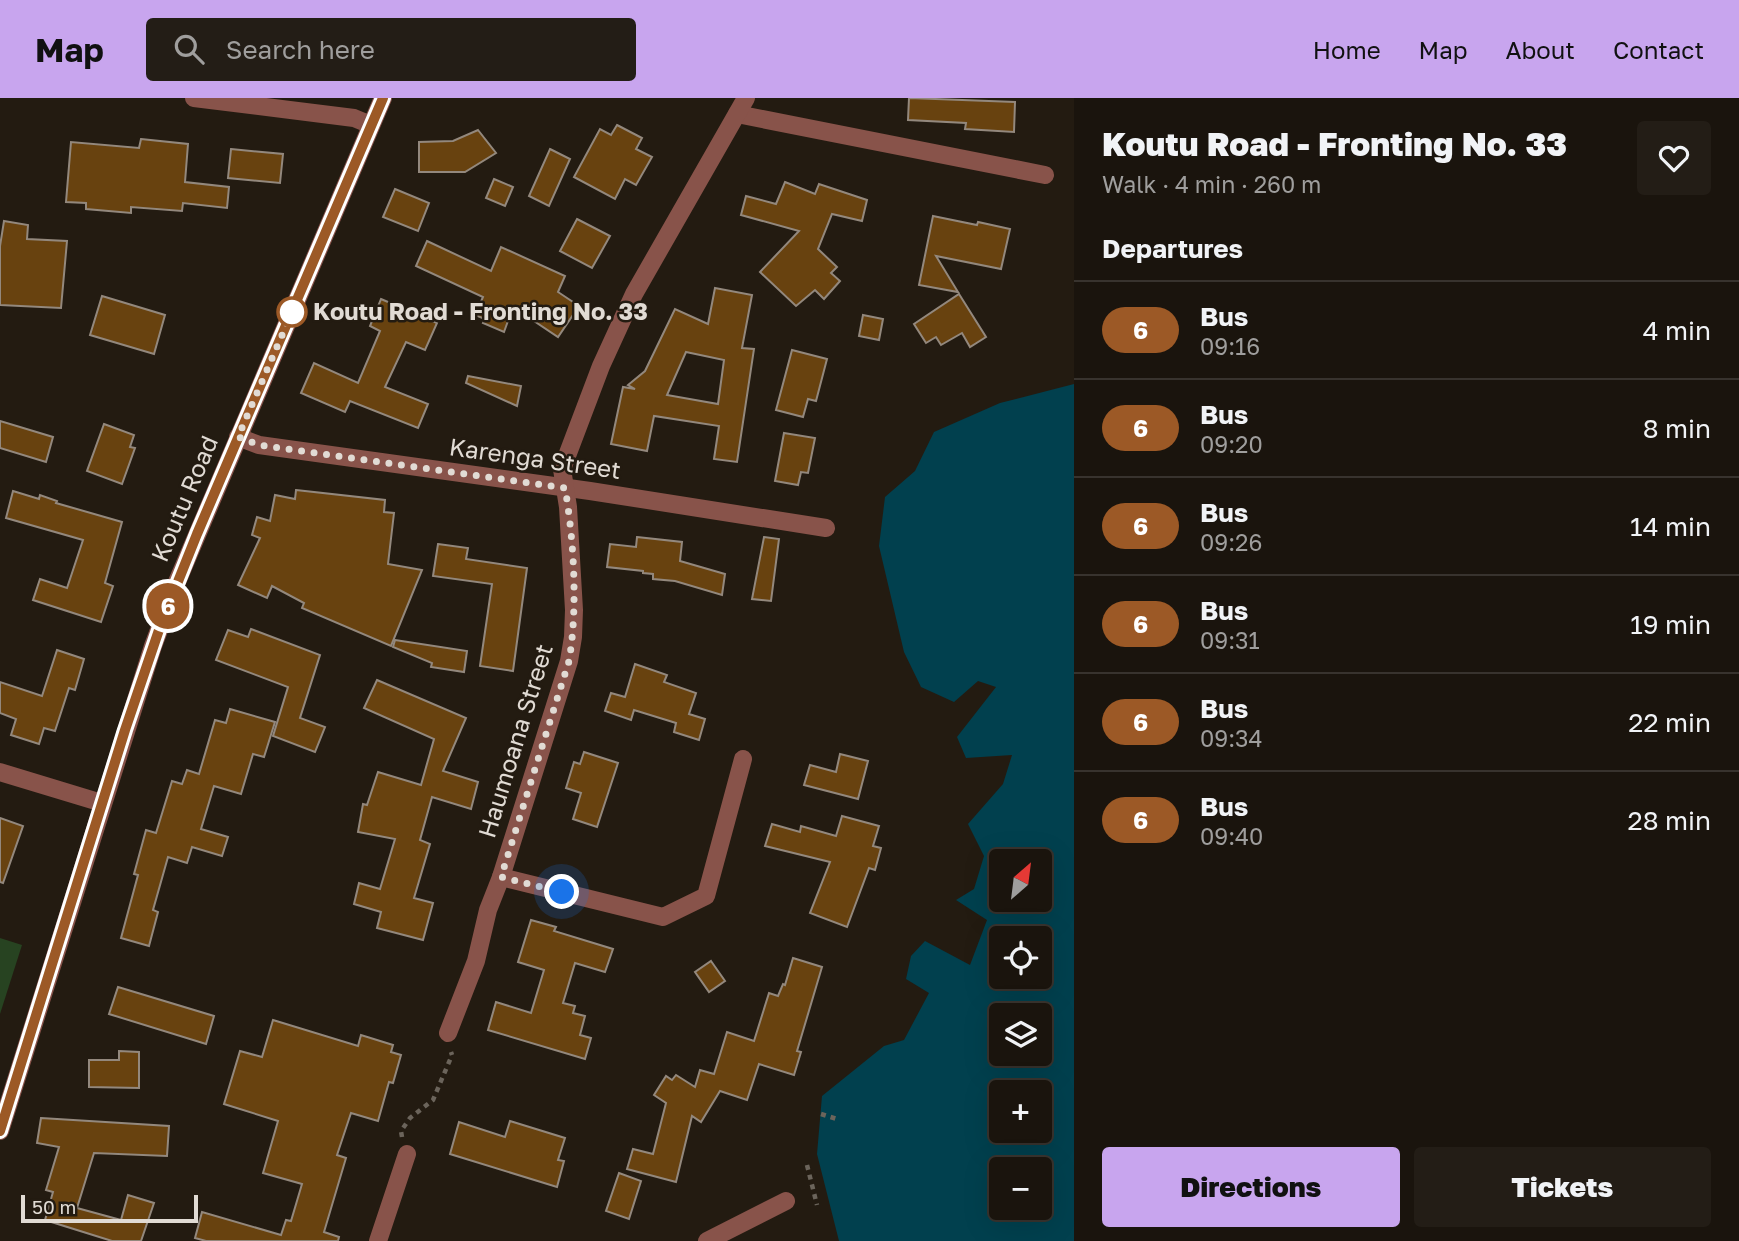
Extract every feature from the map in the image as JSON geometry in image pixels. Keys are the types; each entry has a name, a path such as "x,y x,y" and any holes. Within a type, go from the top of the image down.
{"street":[{"path":"194,98 354,118 371,125"},
{"name":"Koutu Road","path":"0,1131 102,803 172,595 383,98"},
{"path":"741,106 1045,175"},
{"name":"Haumoana Street","path":"448,1033 476,961 488,910 501,877 569,661 573,637 573,597 562,470 601,366 634,294 741,106"},
{"name":"Karenga Street","path":"238,437 259,445 826,528"},
{"path":"501,877 663,917 706,896 743,759"},
{"path":"0,772 102,803"},
{"path":"378,1241 407,1154"},
{"path":"707,1241 786,1200"}],"path":[{"path":"407,1154 401,1131 410,1118 433,1100 452,1055 448,1033"},
{"path":"821,1115 840,1120"},
{"path":"807,1165 817,1205"}],"green space":[{"path":"0,938 22,945 0,1014"}],"water":[{"path":"1074,384 1074,1241 839,1241 817,1154 822,1096 884,1046 904,1040 929,993 906,979 911,956 925,941 970,965 987,920 956,900 974,889 984,856 968,824 1003,784 1012,755 966,758 957,737 996,687 978,681 954,702 921,687 904,652 879,546 885,497 915,471 934,432 1000,403"}],"building":[{"path":"909,98 1015,102 1014,132 965,129 966,123 908,120"},
{"path":"617,125 642,138 636,149 652,157 636,185 625,179 615,199 574,177 600,129 611,135"},
{"path":"478,130 496,153 465,172 419,172 419,142 453,141"},
{"path":"141,139 188,144 185,182 229,187 227,208 183,203 182,211 131,207 131,213 86,209 86,203 66,202 71,142 139,148"},
{"path":"231,149 283,154 280,183 228,178"},
{"path":"550,149 570,159 549,206 529,196"},
{"path":"494,179 513,187 505,206 486,198"},
{"path":"785,182 815,194 819,184 867,200 862,221 832,214 818,249 837,267 831,273 840,281 824,299 815,290 796,306 760,272 799,231 741,215 746,196 776,204"},
{"path":"395,189 429,203 418,231 383,217"},
{"path":"933,216 1010,229 1001,269 936,256 958,292 919,285"},
{"path":"577,219 610,236 592,268 560,251"},
{"path":"4,221 28,225 27,239 67,241 61,308 0,305 0,246"},
{"path":"427,241 491,271 501,247 565,276 558,292 579,306 558,337 513,307 504,332 483,323 485,319 475,315 483,297 416,266"},
{"path":"715,288 752,295 742,348 754,349 737,462 714,459 719,426 654,416 647,451 611,444 623,387 635,389 628,385 645,371 675,309 708,324","holes":["686,352 724,360 718,404 667,395"]},
{"path":"959,294 986,337 970,347 962,333 941,345 936,337 926,343 914,324"},
{"path":"102,296 165,315 154,354 90,335"},
{"path":"381,299 437,323 425,350 406,342 385,387 428,404 418,428 350,401 345,412 301,393 314,363 358,383 380,331 370,326"},
{"path":"863,315 883,319 879,340 859,336"},
{"path":"792,350 827,359 816,401 808,399 803,417 776,410"},
{"path":"468,376 521,386 517,406 466,383"},
{"path":"0,421 53,437 46,462 0,448"},
{"path":"104,424 134,435 130,447 135,448 122,484 87,471"},
{"path":"784,433 815,438 808,473 801,472 798,485 775,481"},
{"path":"296,490 385,500 384,512 394,513 388,564 422,570 391,646 302,608 304,603 272,586 267,598 238,585 260,538 252,535 257,517 270,521 275,495 295,499"},
{"path":"13,491 39,499 40,495 57,501 56,503 122,522 105,583 113,586 101,622 33,600 40,579 67,588 83,540 6,518"},
{"path":"637,537 682,542 680,561 725,574 722,595 675,581 653,579 653,574 643,571 607,567 610,544 636,547"},
{"path":"764,537 779,539 771,601 752,599"},
{"path":"438,544 468,548 466,559 527,568 513,671 480,666 492,584 433,576"},
{"path":"251,629 320,655 300,718 325,727 315,752 273,736 288,687 216,660 228,630 248,637"},
{"path":"395,640 467,651 464,672 431,667 432,663 393,647"},
{"path":"57,650 84,659 75,690 69,688 55,731 44,728 39,744 11,735 16,719 0,713 0,682 42,696"},
{"path":"635,664 667,675 664,682 696,693 689,714 705,719 699,740 674,732 676,723 634,710 631,720 605,711 611,693 625,697"},
{"path":"377,680 466,718 443,771 478,782 471,809 432,797 420,840 430,844 414,898 433,903 423,940 377,928 381,912 354,904 359,883 380,889 395,839 358,832 363,804 367,805 378,772 421,785 434,739 364,708"},
{"path":"230,709 275,722 264,757 253,754 241,794 214,786 201,829 228,837 222,856 192,847 187,863 168,857 153,910 158,912 149,946 121,938 138,875 134,874 146,830 156,833 172,781 182,784 187,770 199,774 215,720 226,723"},
{"path":"584,752 618,763 597,827 573,819 581,793 566,788 574,762 580,764"},
{"path":"840,754 868,761 858,799 804,785 810,765 836,772"},
{"path":"842,816 879,826 873,846 881,848 875,870 869,868 847,927 810,913 830,862 765,846 772,824 800,832 801,826 836,836"},
{"path":"0,818 23,826 3,883 0,882"},
{"path":"531,920 556,927 554,931 613,949 605,972 575,963 563,1003 575,1006 573,1013 585,1016 580,1035 591,1038 585,1059 488,1030 496,1002 531,1013 544,970 518,962"},
{"path":"793,958 822,967 797,1051 801,1052 794,1075 759,1064 747,1100 720,1091 701,1122 692,1116 676,1182 627,1169 633,1149 653,1154 666,1103 654,1095 666,1076 672,1080 676,1075 695,1087 700,1070 714,1074 727,1032 754,1041 769,993 778,996 783,984 785,985"},
{"path":"711,961 725,981 709,992 695,972"},
{"path":"118,987 214,1016 206,1044 109,1014"},
{"path":"273,1020 358,1046 361,1035 393,1045 391,1052 401,1055 393,1083 389,1082 378,1121 351,1113 337,1155 346,1158 324,1232 339,1237 338,1241 206,1241 195,1238 202,1212 281,1235 286,1220 291,1221 302,1184 263,1173 278,1121 224,1104 240,1051 262,1057"},
{"path":"119,1051 139,1052 139,1088 89,1087 89,1060 119,1060"},
{"path":"41,1118 169,1126 167,1156 94,1153 77,1208 121,1220 128,1195 154,1203 141,1241 112,1241 45,1220 53,1192 46,1190 59,1147 37,1143"},
{"path":"510,1121 565,1138 558,1160 564,1161 557,1187 450,1154 459,1122 505,1137"},
{"path":"619,1173 641,1181 629,1219 606,1211"}],"bus line":[{"name":"6","path":"0,1131 125,730 161,624 383,98"}],"place":[{"name":"Koutu Road - Fronting No. 33","path":"292,312"}],"route":[{"path":"292,312 238,437 259,445 565,488 574,610 573,637 569,661 501,877 562,892"}]}
